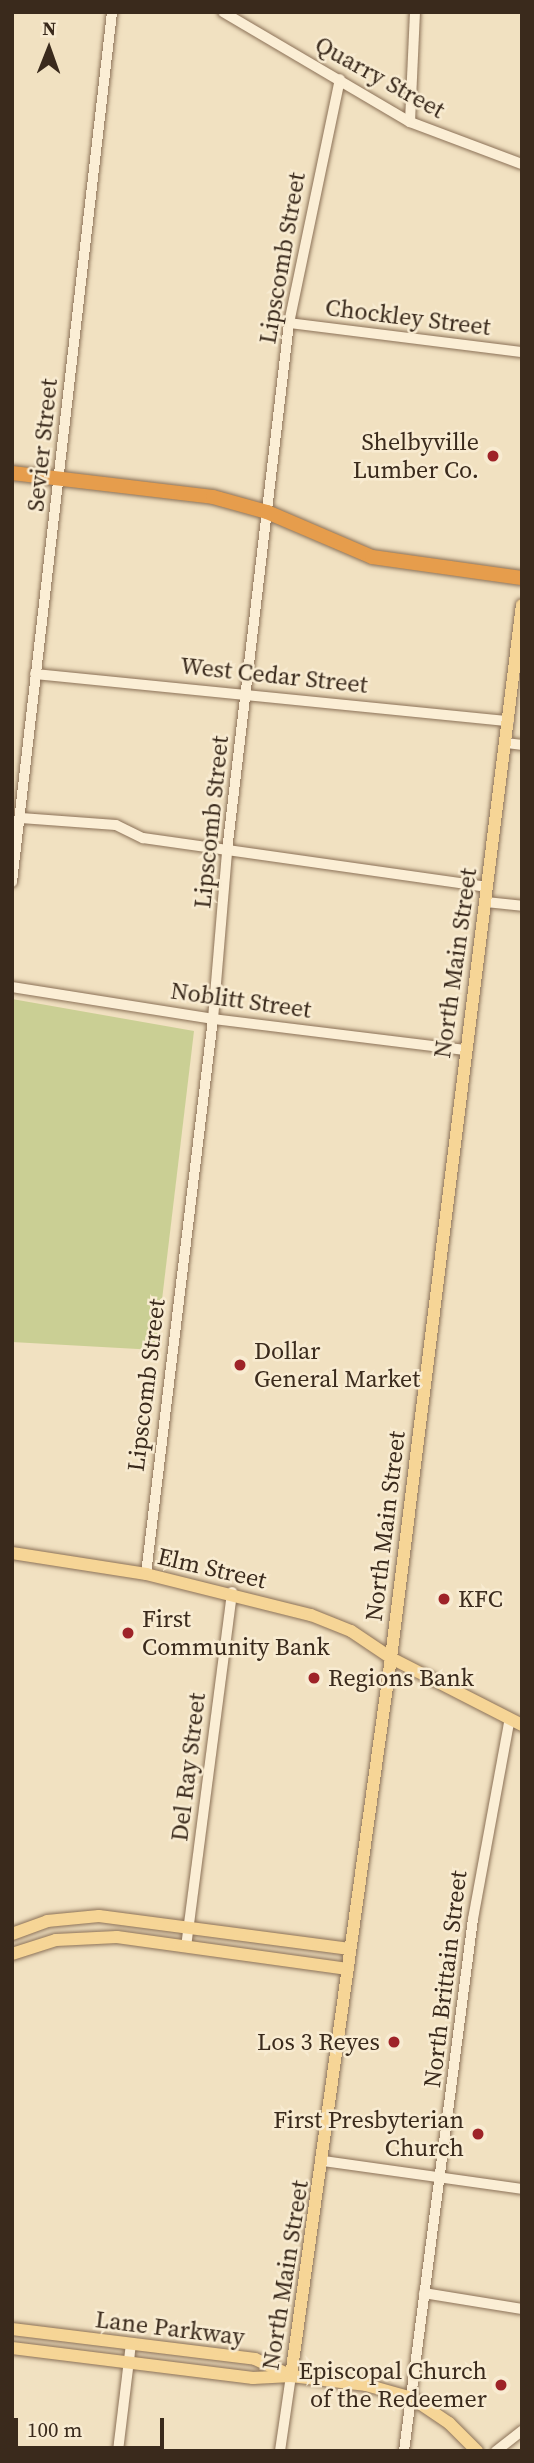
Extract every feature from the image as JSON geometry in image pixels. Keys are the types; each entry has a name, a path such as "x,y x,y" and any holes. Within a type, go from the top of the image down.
{"highway":[{"path":"12,474 213,497 267,512 372,558 522,578"}],"main road":[{"name":"North Main Street","path":"291,2375 323,2161 391,1657 464,1050 488,887 522,605"},
{"name":"Elm Street","path":"12,1553 146,1574 232,1592 351,1631 391,1657 515,1723"},
{"path":"12,1934 47,1921 80,1917 190,1927 350,1948"},
{"path":"12,1954 36,1944 80,1936 348,1969"},
{"name":"Lane Parkway","path":"12,2329 255,2359 291,2375"},
{"name":"Lane Parkway","path":"12,2348 253,2378 291,2375"},
{"path":"291,2375 366,2385 412,2398 449,2423 477,2451"}],"street":[{"name":"Sevier Street","path":"12,882 112,12"},
{"name":"Quarry Street","path":"223,12 410,122 522,164"},
{"path":"410,122 415,12"},
{"name":"Lipscomb Street","path":"146,1574 213,1019 227,851 289,323 340,79"},
{"name":"Chockley Street","path":"289,323 522,352"},
{"name":"West Cedar Street","path":"34,674 246,692 509,721"},
{"path":"506,743 522,745"},
{"path":"21,818 116,825 143,838 488,887"},
{"path":"486,902 522,906"},
{"name":"Noblitt Street","path":"12,987 213,1019 464,1050"},
{"name":"Del Ray Street","path":"186,1947 232,1592"},
{"name":"North Brittain Street","path":"404,2451 442,2179 486,1828 515,1723"},
{"path":"323,2161 522,2189"},
{"path":"424,2293 522,2309"},
{"path":"118,2451 131,2344"},
{"name":"North Main Street","path":"280,2451 291,2375"},
{"path":"496,2451 522,2431"}],"green space":[{"path":"12,999 194,1031 156,1350 12,1342"}],"place":[{"name":"Shelbyville Lumber Co.","path":"493,456"},
{"name":"Dollar General Market","path":"240,1365"},
{"name":"KFC","path":"444,1599"},
{"name":"First Community Bank","path":"128,1633"},
{"name":"Regions Bank","path":"314,1678"},
{"name":"Los 3 Reyes","path":"394,2042"},
{"name":"First Presbyterian Church","path":"478,2134"},
{"name":"Episcopal Church of the Redeemer","path":"501,2385"}]}
